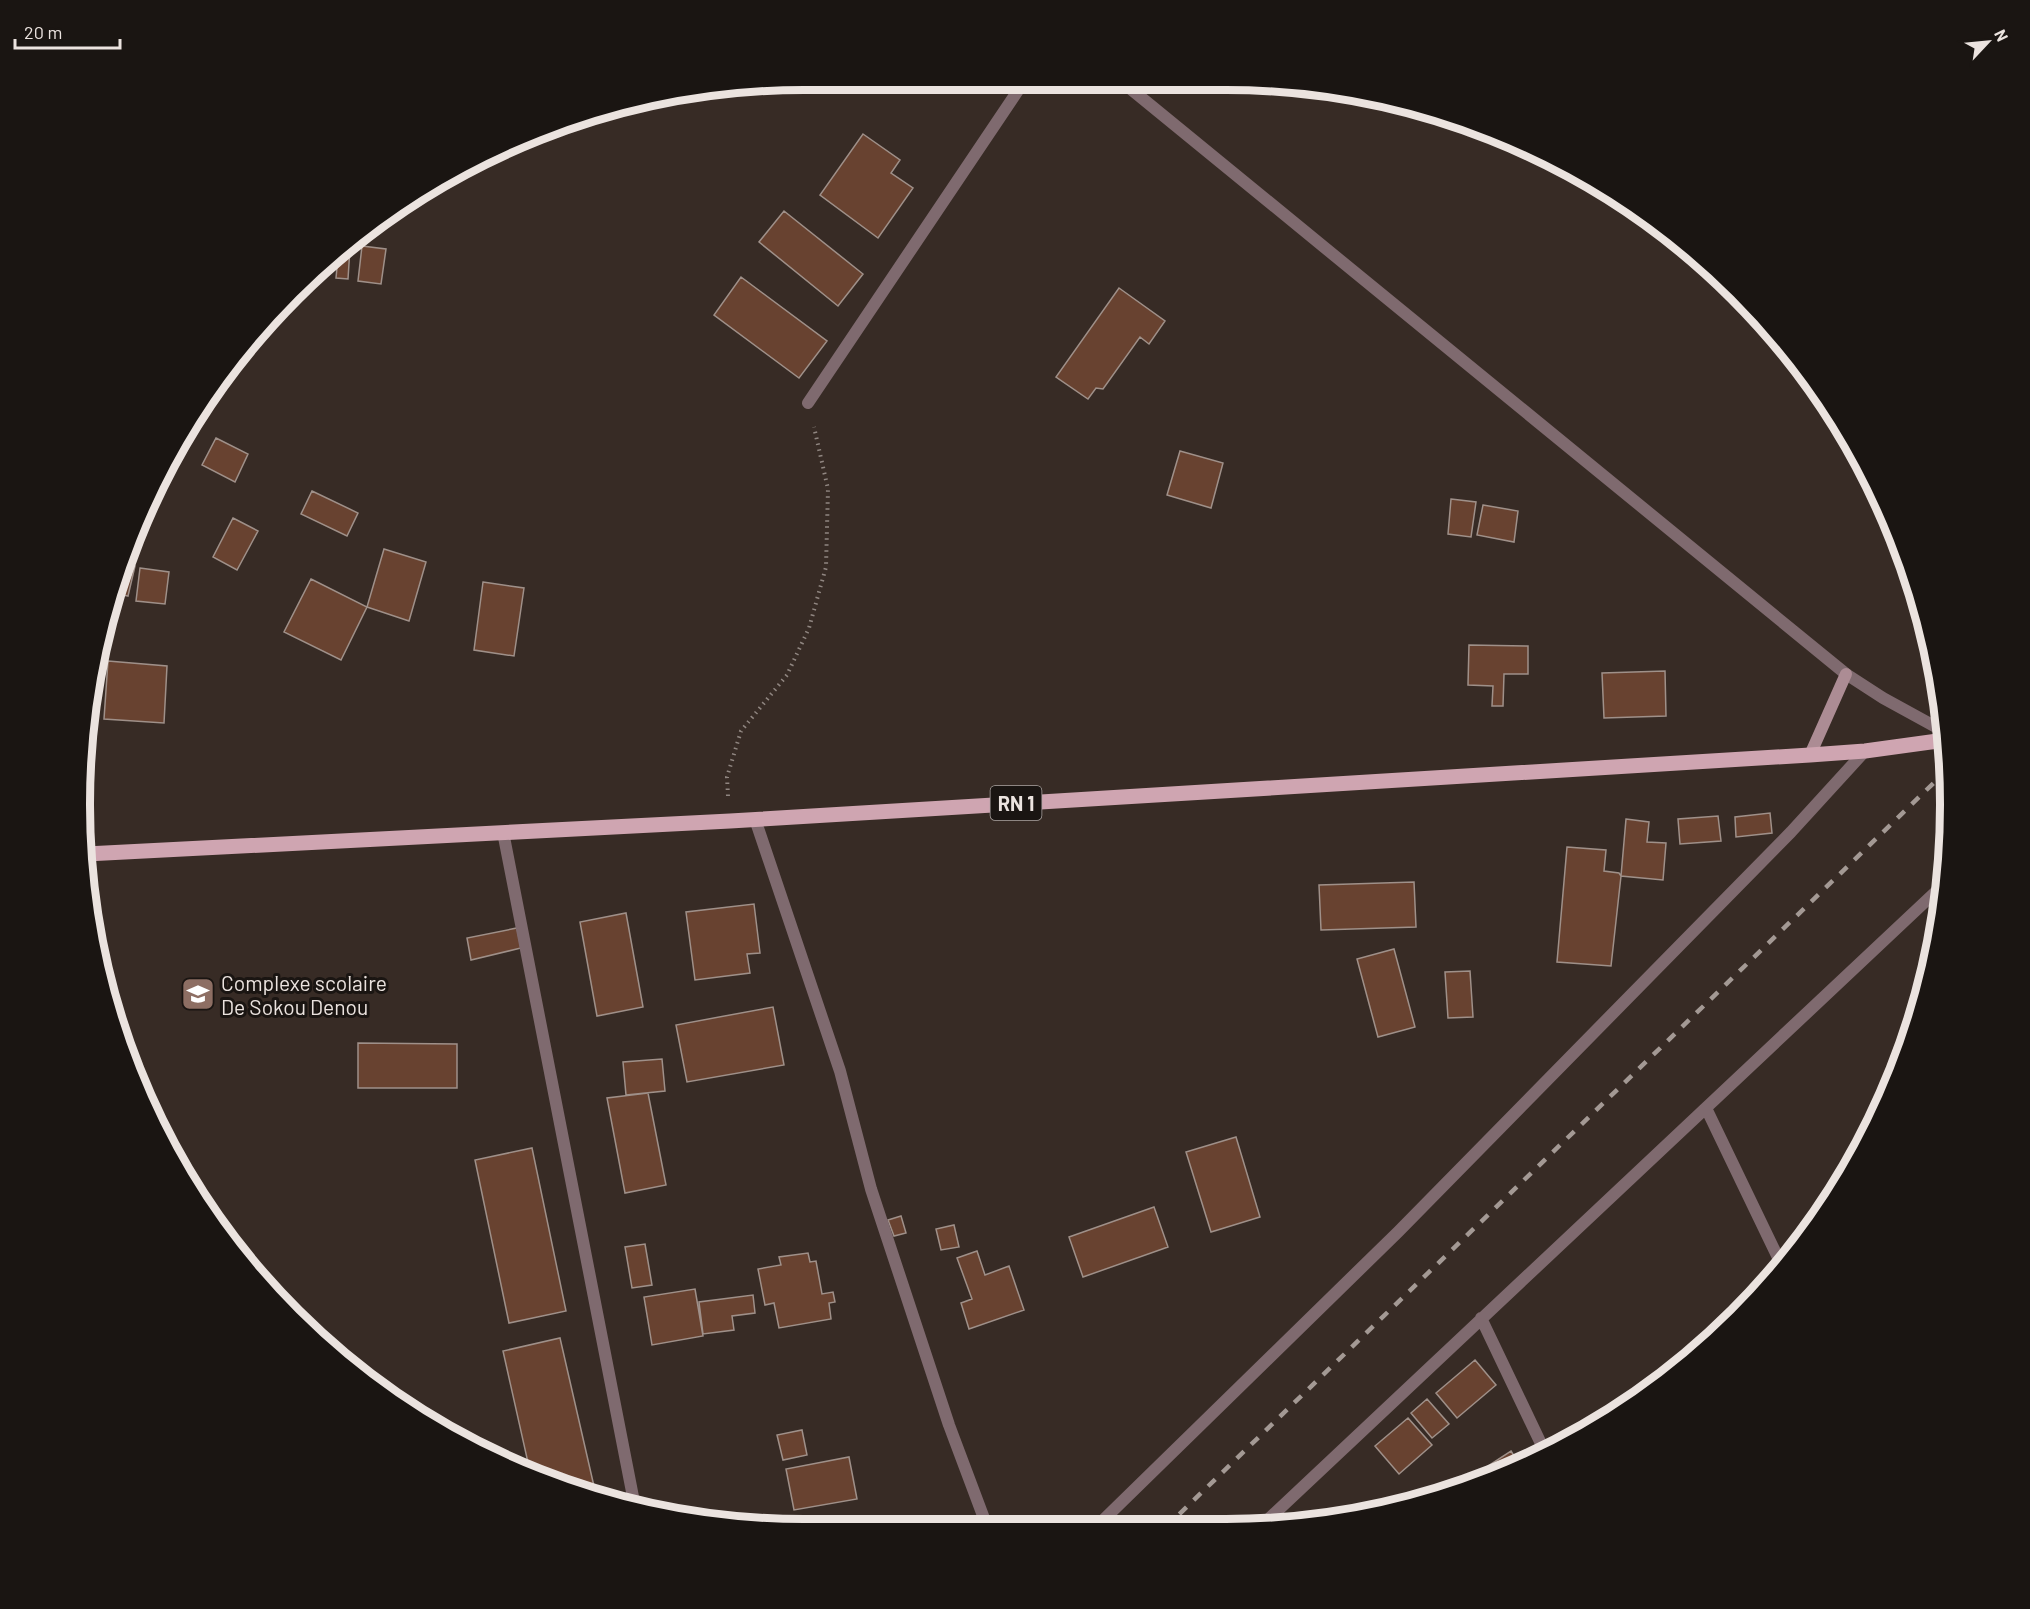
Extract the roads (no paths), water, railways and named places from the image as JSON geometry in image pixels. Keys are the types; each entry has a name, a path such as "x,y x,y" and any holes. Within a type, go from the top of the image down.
{"main road":[{"path":"1810,755 1846,674"},
{"name":"RN 1","path":"92,854 730,821 1810,755 1865,751 1937,741"}],"street":[{"path":"808,403 1018,90"},
{"path":"1131,90 1846,674 1883,698 1935,727"},
{"path":"1103,1519 1398,1232 1791,832 1865,751"},
{"path":"755,819 840,1071 874,1199 949,1425 984,1519"},
{"path":"503,832 633,1498"},
{"path":"1271,1517 1934,893"},
{"path":"1706,1108 1778,1257"},
{"path":"1481,1318 1542,1445"}],"railway":[{"path":"1174,1519 1939,778"}],"place":[{"name":"Complexe scolaire De Sokou Denou","path":"198,994"}]}
